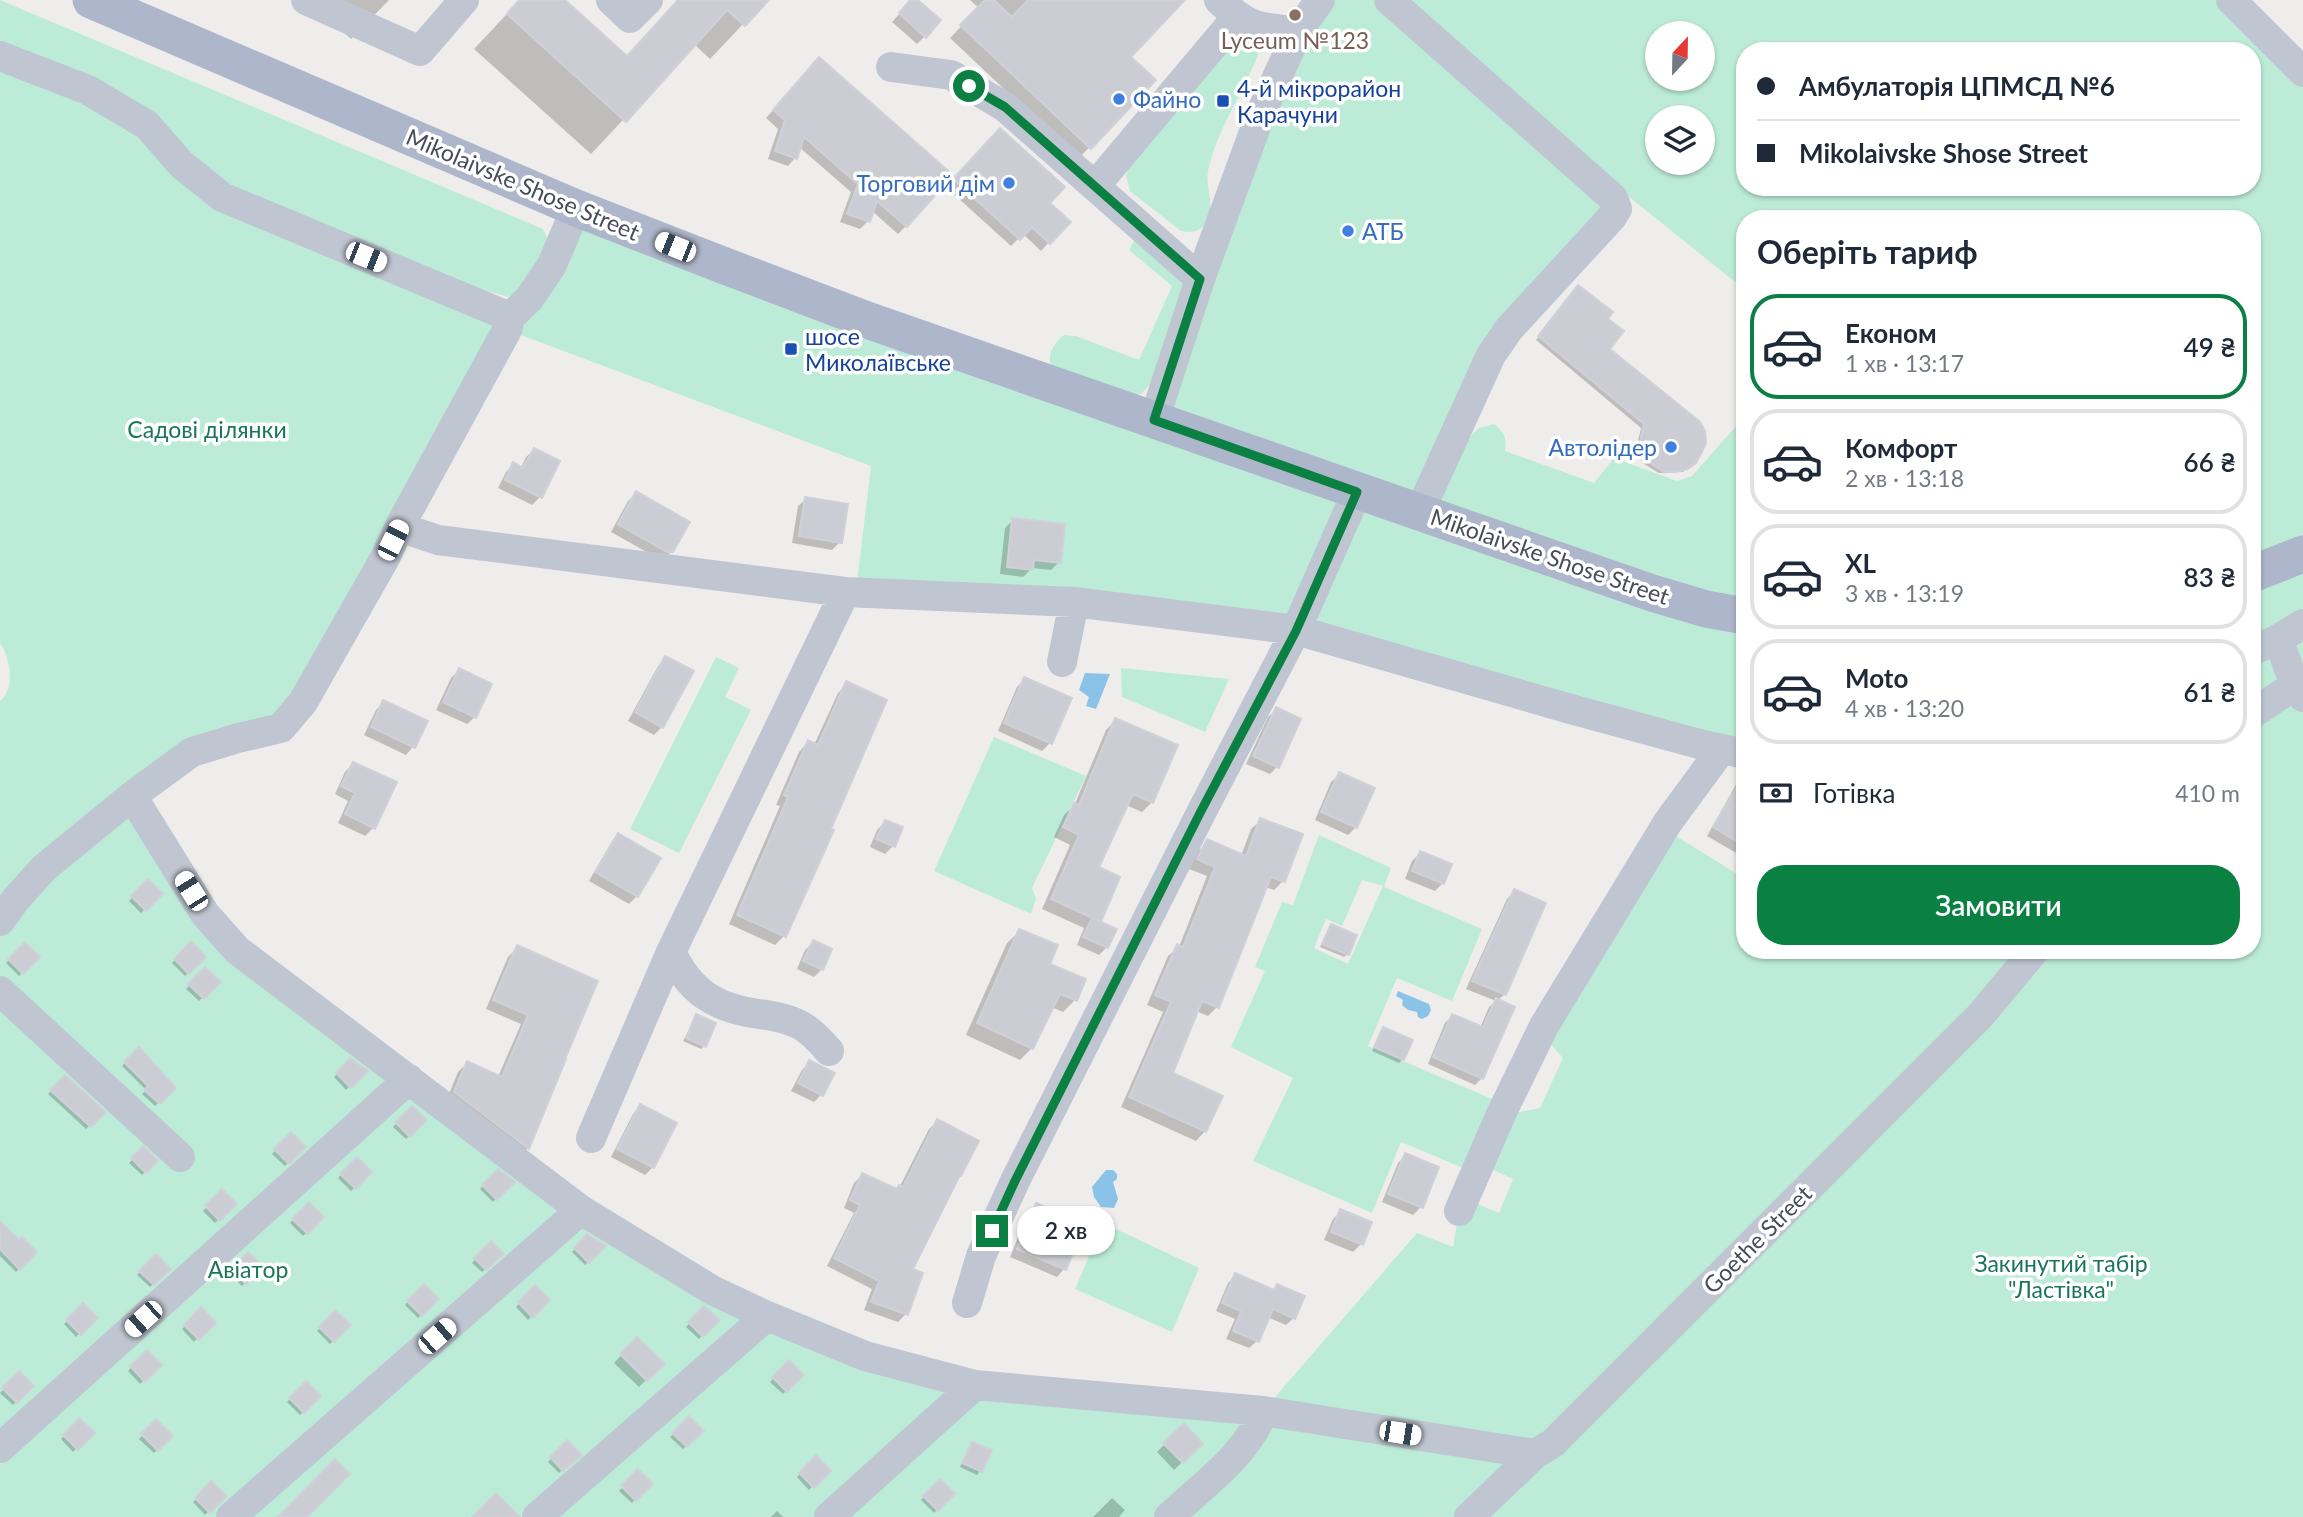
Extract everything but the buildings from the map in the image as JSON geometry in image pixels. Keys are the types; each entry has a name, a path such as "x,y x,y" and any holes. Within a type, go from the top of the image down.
{"main road":[{"name":"Mikolaivske Shose Street","path":"112,4 576,208 867,320 1652,593 1706,609 1736,614"},
{"path":"2261,571 2303,554"}],"street":[{"path":"306,0 420,51 464,0"},
{"path":"611,0 630,18 648,0"},
{"path":"1154,420 1200,279 1261,113 1298,31 1320,0"},
{"path":"1389,0 1613,198 1617,209 1509,329 1491,355 1420,511"},
{"path":"2231,0 2303,72"},
{"path":"1095,186 1228,8 1262,29 1298,31"},
{"path":"0,56 88,90 147,125 181,164 222,197 510,317"},
{"path":"891,67 951,75 1005,107 1200,279"},
{"path":"0,921 44,868 132,796 192,752 281,727 303,702 385,558 507,330 510,317 529,299 552,265 576,208"},
{"path":"967,1303 981,1256 1015,1181 1200,813 1296,631 1357,492"},
{"path":"402,522 414,532 438,540 845,592 895,592 1074,602 1296,631 1733,752 1668,822 1584,957 1506,1094 1460,1210"},
{"path":"592,1138 671,952 845,592"},
{"path":"1062,662 1074,602"},
{"path":"2261,710 2299,691 2278,638"},
{"path":"132,796 205,914 237,950 581,1210 712,1290 767,1316 865,1356 975,1385 1263,1411 1535,1454"},
{"path":"671,952 682,974 701,994 724,1007 779,1017 805,1028 829,1051"},
{"name":"Goethe Street","path":"1469,1517 1535,1454 1553,1443 1979,1017 2027,959"},
{"path":"0,991 180,1157"},
{"path":"0,1448 409,1079"},
{"path":"232,1517 581,1210"},
{"path":"537,1517 767,1316"},
{"path":"829,1517 975,1385"},
{"path":"1169,1517 1244,1446 1258,1426 1263,1411"}],"green space":[{"path":"0,0 543,229 549,242 524,289 508,297 456,282 232,187 0,42"},
{"path":"1320,0 2231,0 2303,72 2303,1517 0,1517 0,701 8,689 10,673 0,643 0,66 79,98 138,132 175,175 491,322 494,329 493,336 277,720 133,796 205,914 565,1198 865,1356 1263,1411 1417,1233 1453,1247 1459,1211 1465,1199 1499,1213 1513,1179 1491,1169 1515,1113 1540,1108 1563,1058 1547,1040 1676,836 1736,873 1736,959 2261,959 2261,210 1736,210 1736,283 1628,196 1509,329 1468,439 1479,428 1494,424 1504,435 1505,451 1594,483 1614,458 1677,481 1692,476 1736,426 1736,752 1296,631 856,591 871,466 507,330 576,208 1154,420"},
{"path":"1248,37 1258,43 1259,52 1212,155 1208,171 1208,218 1198,230 1181,231 1130,191 1126,175 1129,167 1235,39"},
{"path":"1138,234 1191,280 1156,378 1141,394 1130,396 1053,368 1050,354 1064,335 1076,336 1139,360 1172,286 1129,250"},
{"path":"716,657 739,668 725,697 751,710 679,853 630,829"},
{"path":"1121,668 1229,679 1205,732 1122,697"},
{"path":"994,737 1086,776 1032,888 1036,899 1031,914 934,871"},
{"path":"1319,835 1391,868 1384,887 1482,929 1452,1001 1397,978 1368,1046 1499,1102 1468,1170 1401,1142 1372,1213 1253,1161 1293,1078 1231,1047 1265,971 1255,967 1282,902 1293,905","holes":["1362,880 1383,886 1348,964 1314,948 1326,919 1342,926"]},
{"path":"1103,1223 1199,1268 1172,1332 1075,1289"}],"water":[{"path":"1085,673 1110,674 1096,709 1086,706 1089,697 1079,690"},
{"path":"1398,991 1429,1004 1431,1010 1428,1016 1422,1019 1417,1012 1402,1005 1403,1000 1396,996"},
{"path":"1106,1170 1113,1170 1117,1174 1117,1179 1113,1182 1118,1199 1114,1208 1101,1207 1094,1197 1092,1187"}],"place":[{"name":"Lyceum №123","path":"1295,15"},
{"name":"Файно","path":"1119,99"},
{"name":"4-й мікрорайон Карачуни","path":"1223,101"},
{"name":"Торговий дім","path":"1009,183"},
{"name":"АТБ","path":"1348,231"},
{"name":"шосе Миколаївське","path":"791,349"},
{"name":"Автолідер","path":"1671,447"}],"route":[{"path":"969,86 1005,107 1200,279 1154,420 1357,492 1296,631 1200,813 992,1231"}],"park label":[{"name":"Садові ділянки","path":"207,429"},
{"name":"Авіатор","path":"248,1269"},
{"name":"Закинутий табір \"Ластівка\"","path":"2061,1276"}]}
